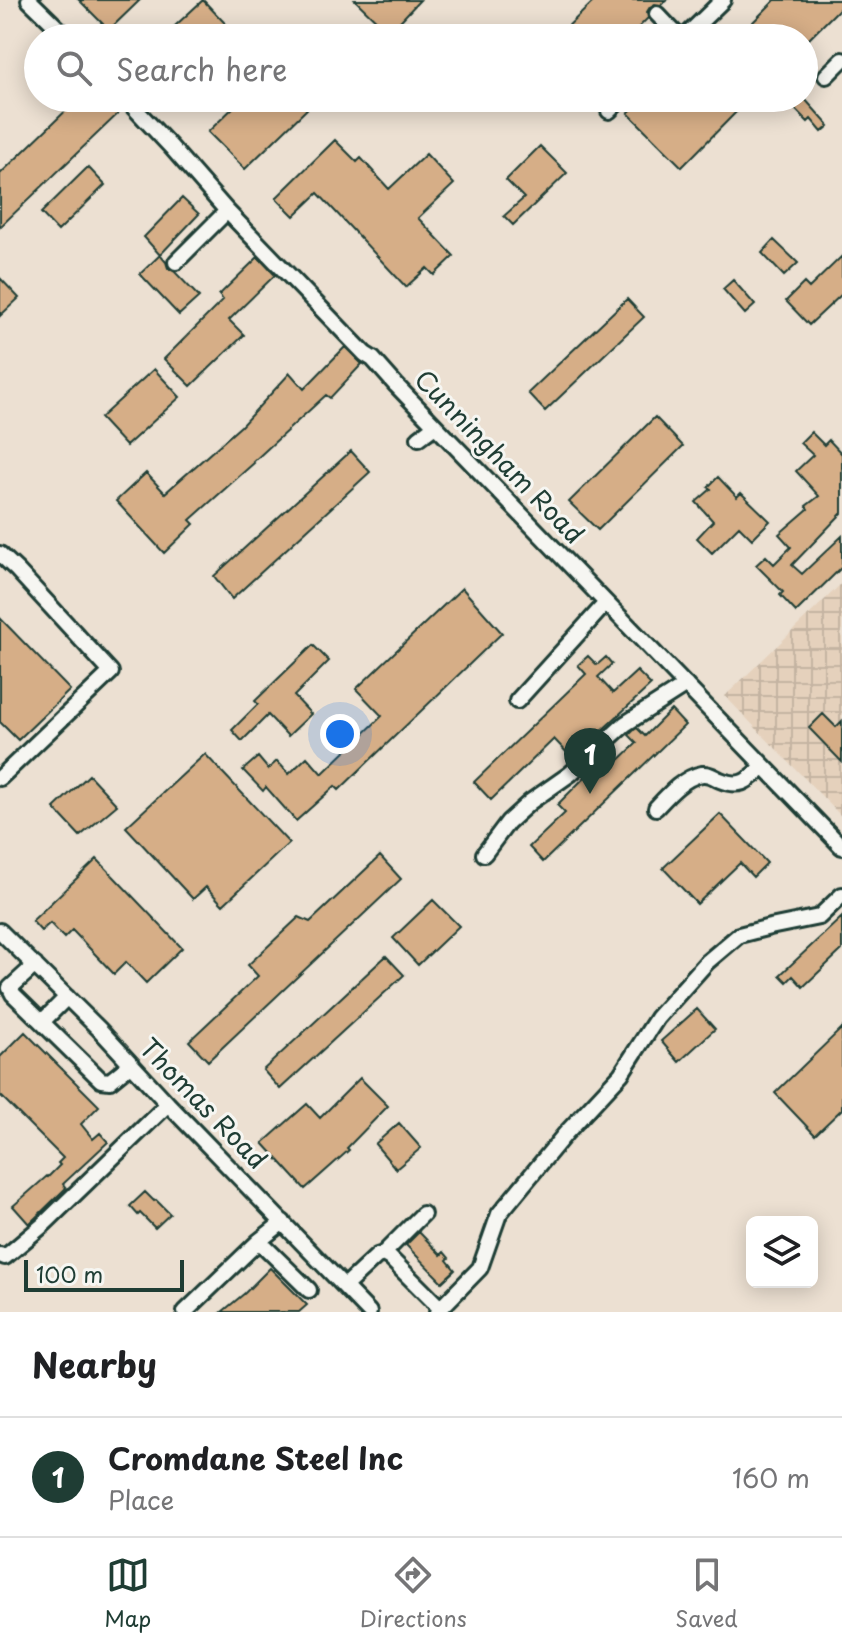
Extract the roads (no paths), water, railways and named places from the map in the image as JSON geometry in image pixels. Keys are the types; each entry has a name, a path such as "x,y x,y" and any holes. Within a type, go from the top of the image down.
{"street":[{"path":"29,0 54,24"},
{"path":"697,24 723,0"},
{"path":"657,14 667,24"},
{"path":"826,76 842,60"},
{"name":"Cunningham Road","path":"138,112 227,211 842,847"},
{"path":"176,262 227,211"},
{"path":"419,438 435,426"},
{"path":"0,554 111,672 0,778"},
{"path":"517,701 606,603"},
{"path":"484,854 508,822 530,802 570,774 625,724 686,685"},
{"path":"656,808 691,777 708,773 733,784 743,783 764,766"},
{"path":"438,1311 480,1268 499,1214 566,1133 621,1074 657,1018 707,962 739,935 819,917 842,895"},
{"name":"Thomas Road","path":"0,931 369,1312"},
{"path":"35,965 10,988 13,994 101,1080 110,1081 131,1064"},
{"path":"42,1022 67,997"},
{"path":"0,1255 5,1257 43,1225 168,1104"},
{"path":"345,1286 423,1214"},
{"path":"185,1312 283,1222"},
{"path":"259,1241 309,1290"},
{"path":"383,1254 437,1305 438,1311"}],"place":[{"name":"Cromdane Steel Inc","path":"590,794"}]}
